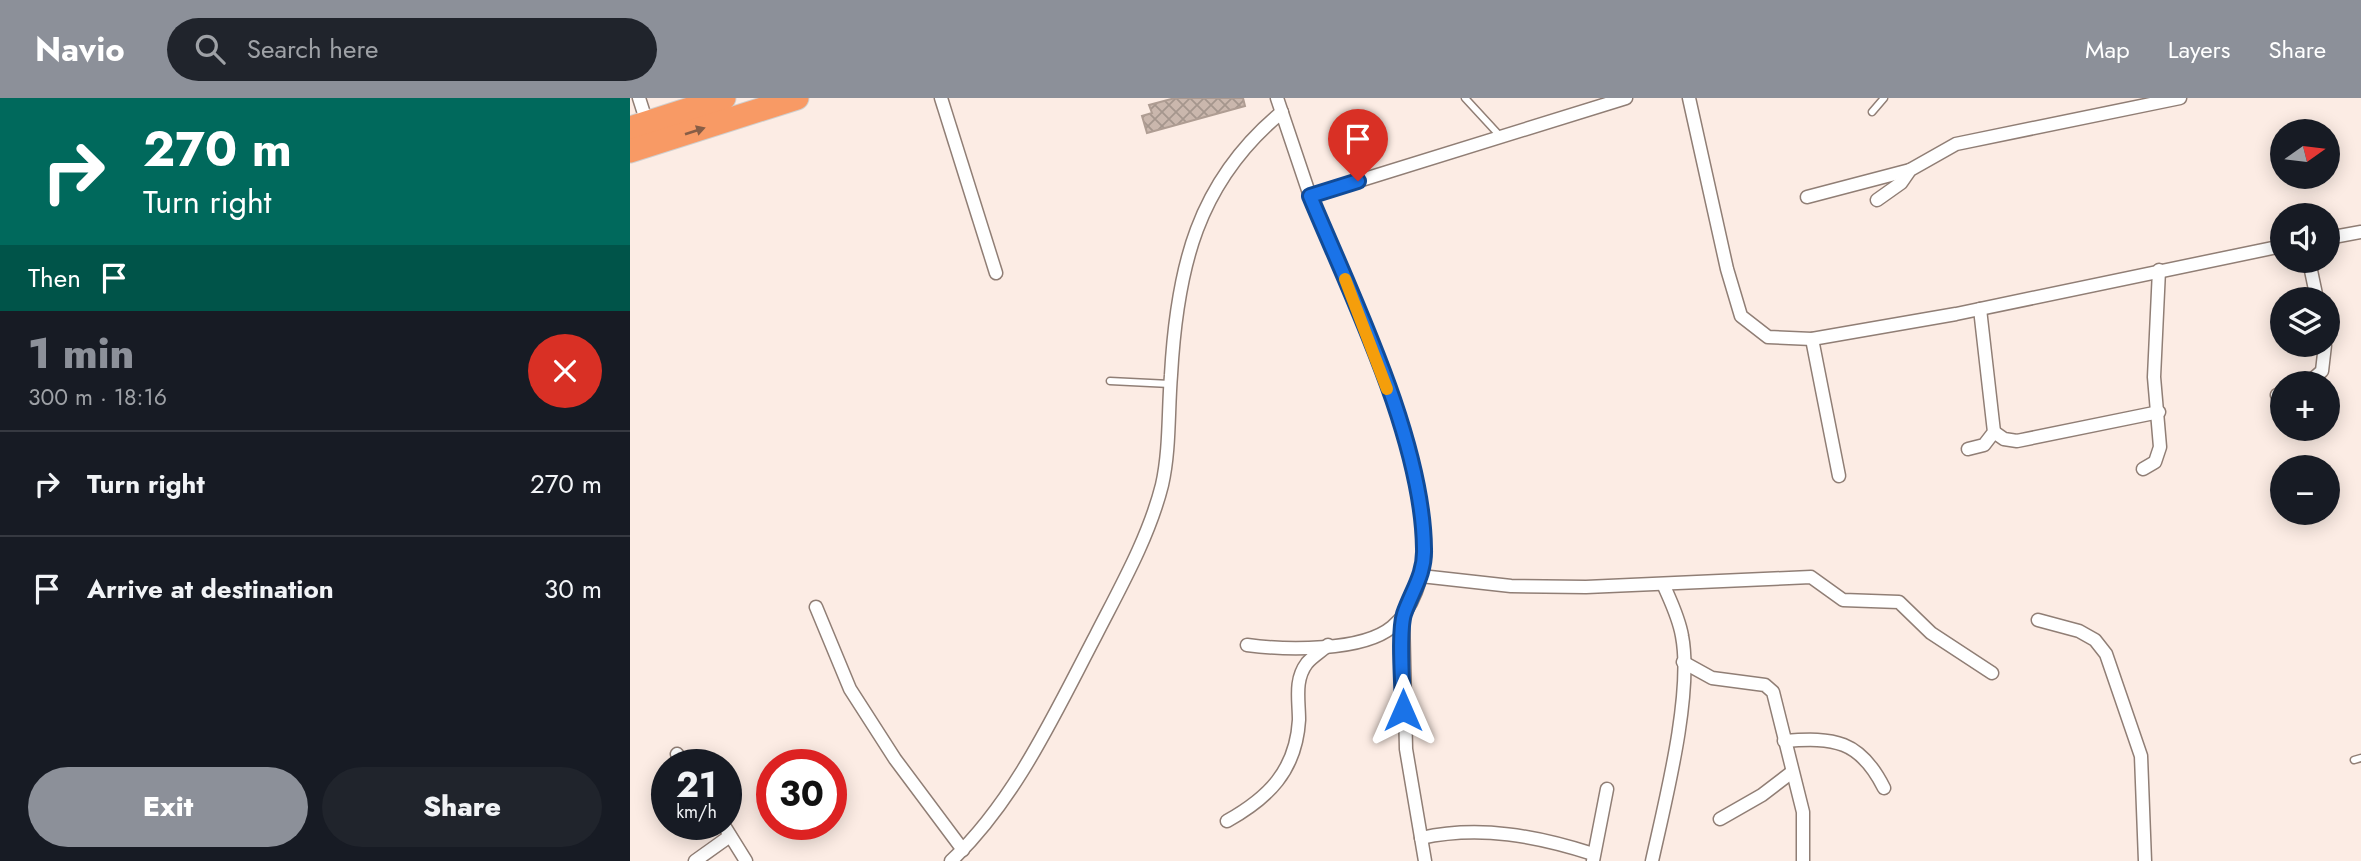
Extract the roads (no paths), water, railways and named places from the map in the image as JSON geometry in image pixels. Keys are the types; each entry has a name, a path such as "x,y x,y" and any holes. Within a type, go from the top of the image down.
{"highway":[{"path":"638,125 724,98"},
{"path":"630,151 797,98"}],"street":[{"path":"638,125 639,98"},
{"path":"941,98 996,273"},
{"path":"1277,98 1310,196 1398,419 1419,494 1424,552 1421,576 1404,616 1406,749 1425,861"},
{"path":"1310,196 1626,98"},
{"path":"1689,98 1727,269 1741,316 1768,337 1812,339 1980,309 2270,248"},
{"path":"1807,197 1910,170 1956,144 2180,98"},
{"path":"951,861 980,834 1040,738 1117,594 1145,531 1162,485 1173,329 1205,204 1222,174 1251,137 1282,112"},
{"path":"1877,200 1901,183 1910,170"},
{"path":"2340,236 2361,232"},
{"path":"2143,469 2158,457 2159,412 2154,377 2159,270"},
{"path":"1968,449 1984,445 1994,432 1980,309"},
{"path":"1812,339 1839,477"},
{"path":"1994,432 2004,439 2017,441 2159,412"},
{"path":"1421,576 1511,586 1664,586 1811,578 1843,600 1899,602 1931,634 1992,673"},
{"path":"1652,861 1677,728 1684,662 1683,637 1664,586"},
{"path":"816,607 850,689 895,759 963,850"},
{"path":"1247,645 1271,649 1365,641 1381,634 1404,616"},
{"path":"2038,620 2063,625 2095,639 2110,664 2141,756 2145,861"},
{"path":"1227,821 1255,805 1273,790 1296,741 1299,680 1308,663 1328,645"},
{"path":"1684,662 1712,678 1765,685 1773,692 1803,812 1803,861"},
{"path":"1784,741 1819,739 1852,748 1867,759 1884,788"},
{"path":"1720,819 1762,795 1793,772"},
{"path":"1421,838 1441,833 1494,832 1558,843 1593,858 1607,789"},
{"path":"695,861 724,840"},
{"path":"733,840 746,861"}],"lane":[{"path":"1465,98 1501,137"},
{"path":"1872,112 1884,98"},
{"path":"1111,381 1170,384"}]}
